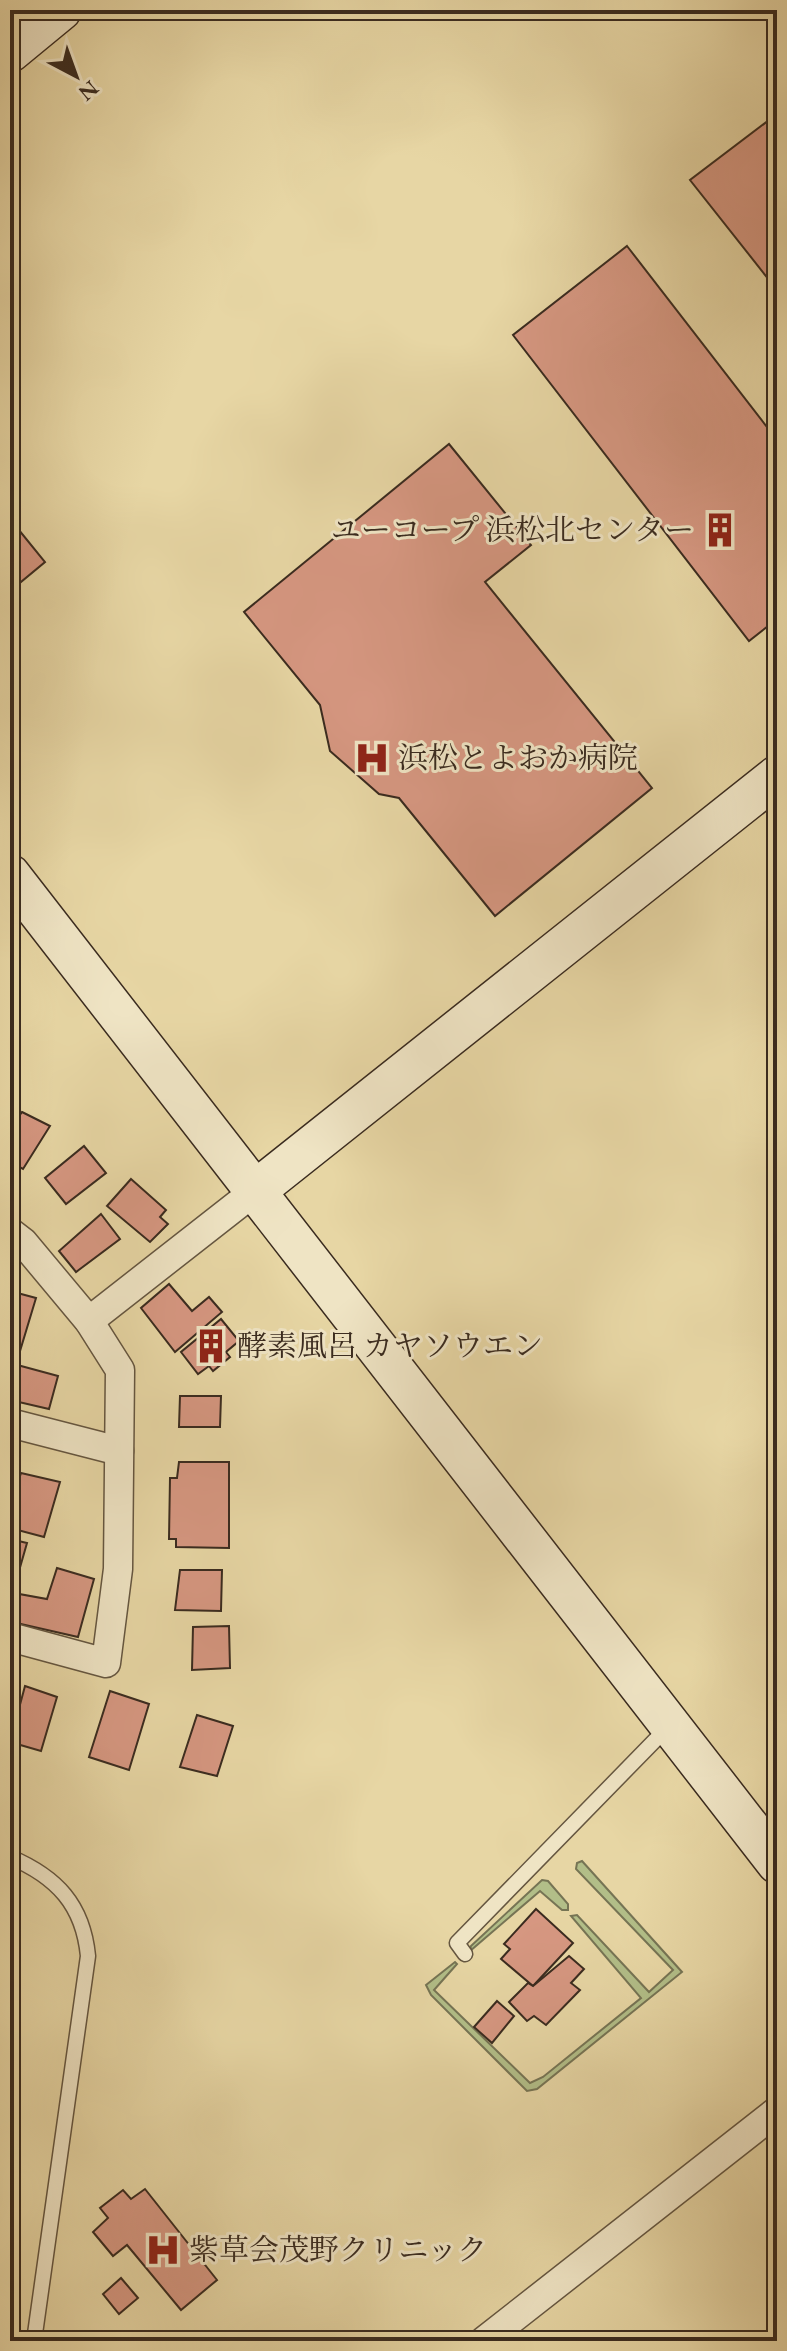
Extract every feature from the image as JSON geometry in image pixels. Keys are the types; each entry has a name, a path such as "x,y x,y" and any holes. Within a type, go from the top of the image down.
{"street":[{"path":"89,1321 777,776"},
{"path":"10,875 777,1863"},
{"path":"10,1232 23,1242 89,1321 120,1370 118,1569 106,1663 10,1637"},
{"path":"10,1423 119,1451"},
{"path":"484,2341 777,2111"}],"lane":[{"path":"465,1954 457,1943 671,1725"},
{"path":"10,1857 35,1868 78,1909 88,1956 34,2341"}],"green space":[{"path":"582,1861 682,1972 537,2089 527,2091 431,1995 426,1985 455,1962 457,1964 434,1990 530,2083 543,2077 641,1998 571,1916 577,1915 649,1992 673,1970 576,1869 577,1863"},
{"path":"542,1880 548,1881 568,1904 568,1910 562,1910 540,1891 470,1951 471,1946"}],"building":[{"path":"777,114 777,290 690,180"},
{"name":"ユーコープ 浜松北センター","path":"627,246 777,440 777,619 749,641 513,335"},
{"path":"449,444 531,545 485,582 652,788 495,916 399,798 379,794 330,751 320,705 244,612"},
{"path":"10,519 45,562 10,591"},
{"path":"22,1112 50,1126 23,1169 10,1162 10,1129"},
{"path":"84,1146 106,1173 66,1204 45,1178"},
{"path":"131,1179 166,1210 160,1217 168,1224 150,1242 107,1206"},
{"path":"101,1214 120,1239 76,1272 59,1251"},
{"path":"169,1284 192,1311 209,1297 222,1312 175,1352 141,1308"},
{"path":"10,1291 36,1298 20,1351 10,1349"},
{"name":"酵素風呂 カヤソウエン","path":"221,1319 239,1341 226,1352 230,1357 213,1371 209,1366 198,1374 181,1352"},
{"path":"10,1363 58,1376 49,1409 10,1400"},
{"path":"180,1396 221,1396 220,1427 179,1427"},
{"path":"179,1462 229,1462 229,1548 176,1547 176,1539 169,1539 170,1478 177,1478"},
{"path":"21,1473 60,1482 44,1537 10,1528 10,1507"},
{"path":"10,1539 27,1543 13,1592 10,1592"},
{"path":"57,1568 94,1579 78,1637 12,1622 19,1594 47,1599"},
{"path":"180,1570 222,1570 221,1611 175,1610"},
{"path":"229,1626 230,1668 192,1670 193,1627"},
{"path":"25,1686 57,1697 41,1751 10,1742"},
{"path":"110,1691 149,1704 129,1770 89,1757"},
{"path":"197,1715 233,1726 217,1776 180,1767"},
{"path":"536,1909 573,1943 533,1986 501,1959 510,1949 504,1944"},
{"path":"569,1956 584,1969 571,1983 580,1990 546,2025 534,2016 527,2021 509,2002 528,1983 533,1986"},
{"path":"497,2001 514,2016 492,2043 474,2027"},
{"name":"紫草会茂野クリニック","path":"145,2189 217,2280 181,2310 127,2245 113,2256 93,2232 108,2218 100,2208 123,2190 131,2199"},
{"path":"121,2278 138,2298 119,2314 103,2294"}],"place":[{"name":"ユーコープ 浜松北センター","path":"720,530"},
{"name":"浜松とよおか病院","path":"372,758"},
{"name":"酵素風呂 カヤソウエン","path":"211,1346"},
{"name":"紫草会茂野クリニック","path":"163,2250"}]}
